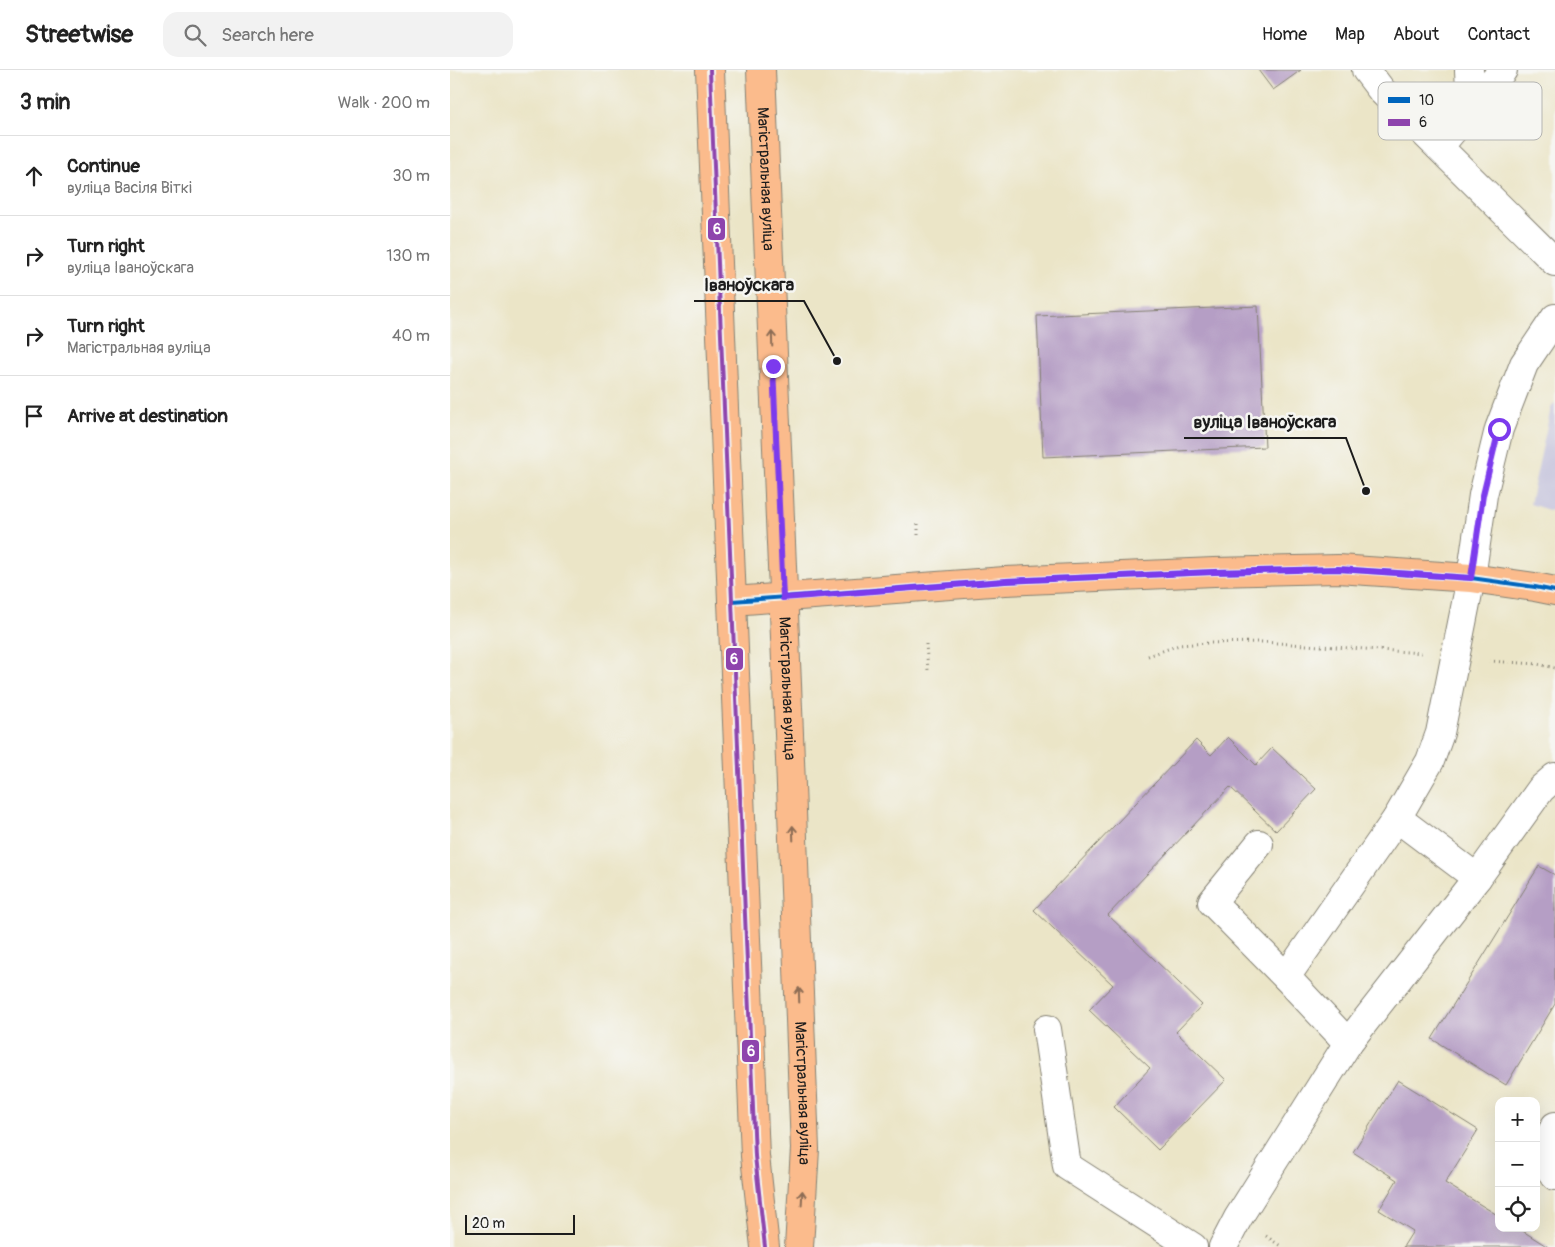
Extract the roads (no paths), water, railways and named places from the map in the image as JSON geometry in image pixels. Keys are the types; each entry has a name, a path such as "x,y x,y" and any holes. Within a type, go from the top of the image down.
{"main road":[{"path":"710,70 755,1156 765,1247"},
{"name":"Магістральная вуліца","path":"761,70 805,1149 799,1247"},
{"path":"732,601 1005,581 1338,569 1471,578 1555,591"}],"street":[{"path":"1366,70 1378,86"},
{"path":"1493,82 1503,70"},
{"path":"1432,140 1555,262"},
{"path":"1439,147 1445,140"},
{"path":"1286,977 1397,818 1430,761 1440,733 1471,578 1483,495 1499,429 1524,364 1555,318"},
{"path":"1223,1247 1238,1218 1348,1043 1477,878 1542,789 1555,777"},
{"path":"1397,818 1477,878"},
{"path":"1259,844 1212,902 1348,1043"},
{"path":"1047,1029 1067,1166 1193,1247"},
{"path":"1555,1126 1546,1144 1549,1168 1555,1176"}],"place":[{"name":"Іваноўскага","path":"837,361"},
{"name":"вуліца Іваноўскага","path":"1366,491"}]}
